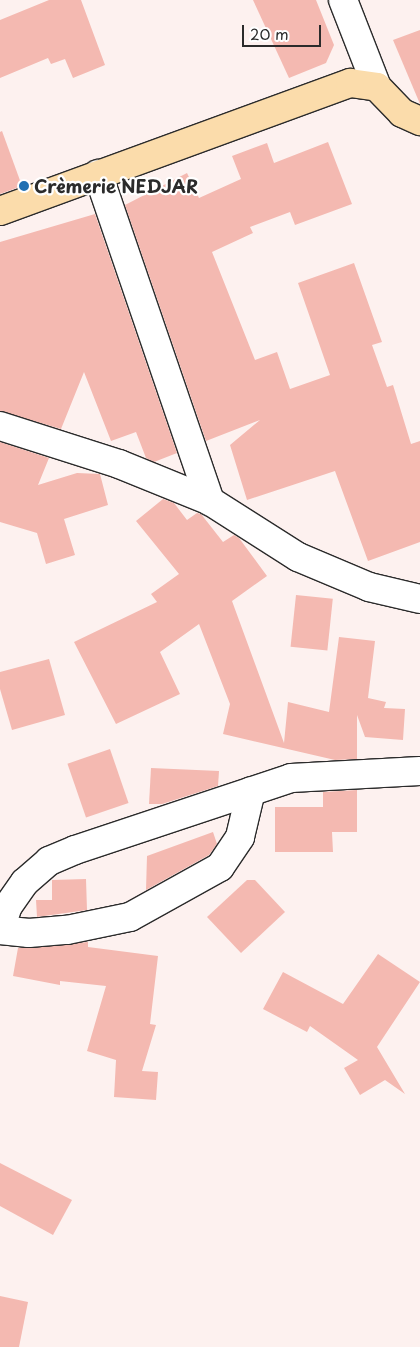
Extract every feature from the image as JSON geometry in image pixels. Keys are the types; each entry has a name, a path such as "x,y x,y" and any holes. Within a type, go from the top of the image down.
{"main road":[{"path":"0,211 350,82 377,87 402,113 420,121"}],"street":[{"path":"343,0 377,87"},
{"path":"98,174 210,501"},
{"path":"0,426 119,464 210,501 298,557 369,587 420,599"},
{"path":"252,791 240,837 220,867 130,917 67,930 29,933 0,930 8,906 25,882 49,861 252,791 291,778 420,771"}],"building":[{"path":"49,0 81,0 105,65 73,78 65,59 51,64 48,58 0,78 0,20"},
{"path":"253,0 316,0 334,45 326,63 289,78"},
{"path":"420,30 420,104 393,40"},
{"path":"2,131 22,186 0,194 0,132"},
{"path":"328,142 352,204 295,225 290,212 250,227 253,233 212,252 255,360 277,352 290,389 330,375 298,283 354,263 382,342 372,345 387,387 393,385 411,444 420,441 420,542 368,561 335,471 247,500 230,445 260,420 206,441 125,205 187,173 199,198 241,179 232,156 267,143 274,163"},
{"path":"95,214 177,453 154,462 146,458 136,432 111,441 84,372 61,429 0,411 0,242"},
{"path":"0,442 49,458 38,485 77,473 100,474 108,505 64,519 75,555 46,564 37,533 0,522"},
{"path":"163,499 174,503 187,520 197,513 201,514 223,542 234,535 239,538 267,576 232,601 284,743 288,702 329,712 339,637 375,641 368,698 386,702 384,708 405,709 403,740 365,737 357,715 357,759 335,760 223,734 230,704 199,624 160,652 180,694 116,724 74,642 157,602 151,594 179,574 136,521"},
{"path":"296,595 333,599 327,651 291,647"},
{"path":"49,659 65,715 12,730 0,689 0,672"},
{"path":"110,749 129,803 86,818 67,764"},
{"path":"151,768 219,771 218,786 162,804 149,804"},
{"path":"357,790 357,832 332,832 333,852 275,852 275,807 323,807 323,792"},
{"path":"213,832 217,844 209,855 146,890 147,856"},
{"path":"86,879 87,910 37,917 36,900 52,900 52,880"},
{"path":"247,880 255,880 285,912 241,953 207,917"},
{"path":"88,942 88,947 158,956 150,1024 156,1025 142,1071 158,1072 156,1100 114,1097 116,1060 87,1051 106,986 60,981 60,985 13,976 18,948"},
{"path":"378,954 420,982 377,1047 405,1094 385,1080 360,1095 344,1068 358,1060 310,1026 307,1032 263,1009 283,972 343,1004"},
{"path":"0,1163 72,1200 53,1235 0,1206"},
{"path":"0,1296 28,1302 19,1347 0,1347"}],"place":[{"name":"Crèmerie NEDJAR","path":"24,186"}]}
